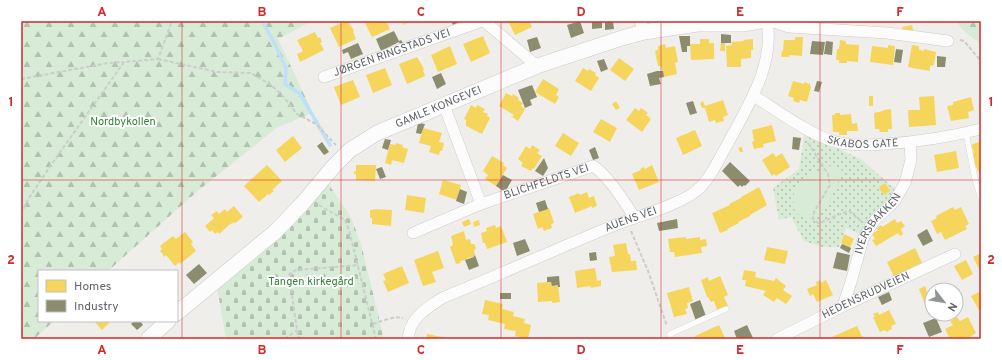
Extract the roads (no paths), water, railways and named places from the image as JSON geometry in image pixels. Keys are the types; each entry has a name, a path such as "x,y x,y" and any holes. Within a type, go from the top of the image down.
{"main road":[{"name":"GAMLE KONGEVEI","path":"178,312 275,232 345,155 356,145 377,133 537,66 642,27 695,23 743,24 760,21"},
{"path":"148,339 167,322"}],"street":[{"name":"JØRGEN RINGSTADS VEI","path":"324,77 483,21 537,66"},
{"name":"AUENS VEI","path":"408,339 414,321 424,310 442,298 685,198 699,188 711,173 754,96 766,55 769,34 767,21"},
{"path":"771,21 789,27 887,33 948,40"},
{"name":"SKABOS GATE","path":"754,96 814,133 836,142 866,145 910,142 966,133 981,129"},
{"path":"444,105 482,204"},
{"name":"IVERSBAKKEN","path":"843,306 863,239 874,221 894,202 905,183 910,160 910,142"},
{"name":"BLICHFELDTS VEI","path":"413,233 482,204 593,166 598,169 618,192 631,219"},
{"name":"HEDENSRUDVEIEN","path":"777,339 843,306 955,254"}],"lane":[{"path":"966,133 974,179 981,198"},
{"path":"671,339 670,334 726,309"}],"waterway":[{"path":"262,21 275,44 286,69 285,84 300,94 330,145"}],"park label":[{"name":"Nordbykollen","path":"123,122"},
{"name":"Tangen kirkegård","path":"311,282"}]}
